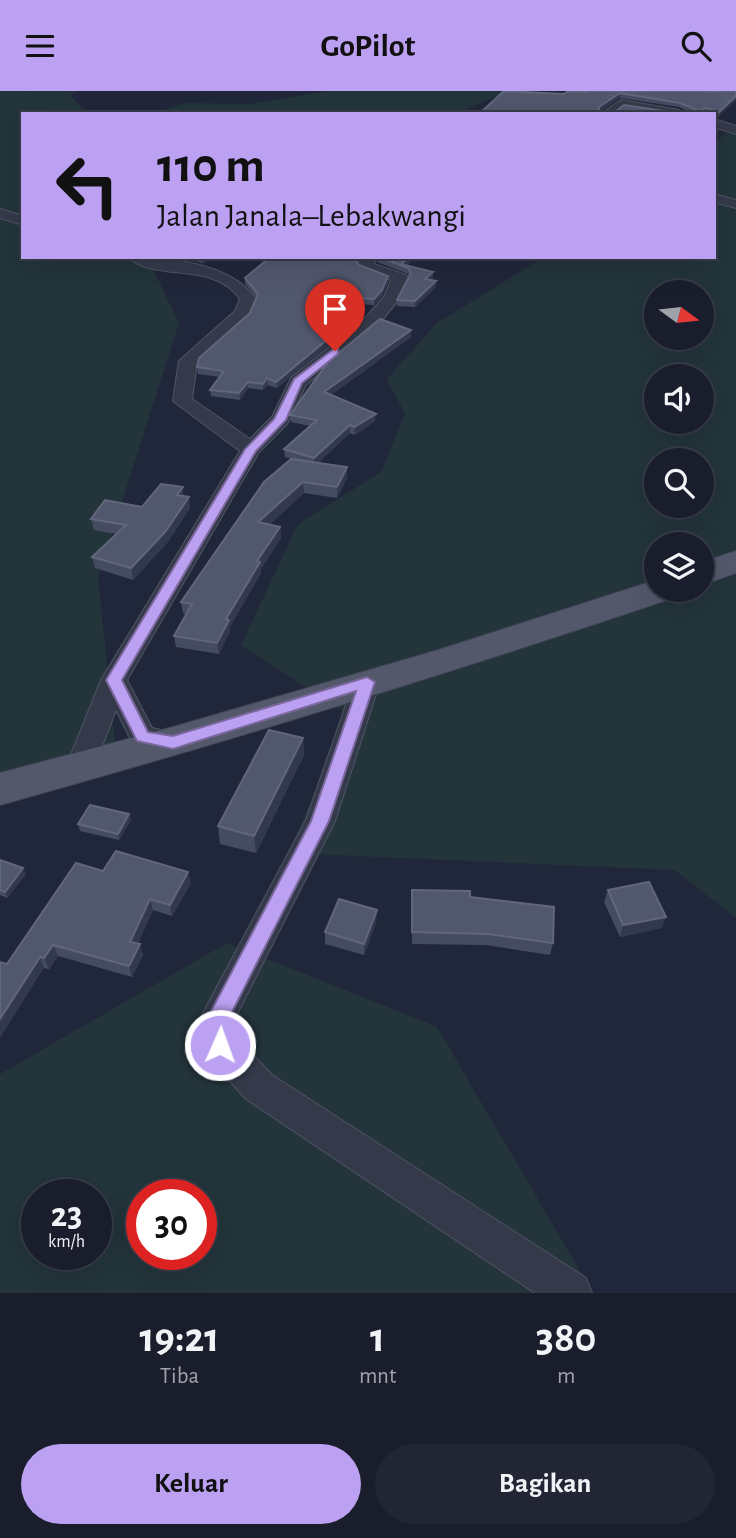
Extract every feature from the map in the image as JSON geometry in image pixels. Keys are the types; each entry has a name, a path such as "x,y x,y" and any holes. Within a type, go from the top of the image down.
{"main road":[{"path":"714,569 736,561"},
{"path":"0,789 173,742 367,682 446,661 644,596"}],"street":[{"path":"609,112 621,103 669,112"},
{"path":"716,124 736,129"},
{"path":"716,199 736,204"},
{"path":"0,212 21,220"},
{"path":"144,259 206,272 229,280 245,292 248,299 243,313 188,361 183,401 251,449"},
{"path":"206,272 224,259"},
{"path":"80,767 114,680 251,449 280,420 298,382 372,321 392,297 401,278 366,266 368,259"},
{"path":"114,680 143,737 173,742"},
{"path":"367,682 320,821 219,1015 220,1045 259,1087 571,1293"}],"shaded area":[{"path":"0,91 77,91 70,95 86,112 21,112 21,259 148,259 179,323 98,577 118,773 0,803"},
{"path":"327,91 519,91 504,93 467,109 468,112 156,112 185,103 249,104"},
{"path":"736,126 736,918 675,870 289,853 347,714 241,645 298,524 381,472 405,414 387,379 437,323 541,259 716,259 716,142"},
{"path":"227,943 437,1027 593,1293 0,1293 0,1074"}],"building":[{"path":"504,91 564,94 568,91 736,91 736,96 719,112 706,108 699,111 680,103 620,93 599,107 599,111 615,112 481,112"},
{"path":"624,105 671,112 615,112"},
{"path":"268,259 355,259 359,265 388,276 382,290 374,299 309,295 359,313 276,382 267,378 263,384 248,382 239,393 210,390 224,371 197,367 199,358 250,313 258,294 245,278"},
{"path":"384,259 407,259 401,264 433,272 425,279 436,281 415,301 397,300 411,273 408,268"},
{"path":"380,319 411,330 324,392 376,414 354,427 350,425 314,458 284,449 317,420 290,415 328,362"},
{"path":"291,459 347,467 337,487 303,482 258,522 280,527 257,561 260,562 226,619 229,620 217,643 174,636 192,604 181,602 264,482"},
{"path":"161,484 183,487 177,495 189,497 165,532 131,568 92,557 126,525 91,519 105,500 142,507"},
{"path":"269,730 303,738 254,836 218,826"},
{"path":"90,805 129,814 118,834 78,824"},
{"path":"116,851 188,872 170,905 150,899 130,942 140,944 129,966 53,945 44,958 40,957 0,1019 0,962 7,964 76,863 103,871"},
{"path":"0,860 23,868 5,892 0,890"},
{"path":"649,882 666,917 623,925 608,890"},
{"path":"412,890 470,891 470,897 554,907 553,943 488,934 412,932"},
{"path":"339,899 377,910 364,944 325,932"}],"route":[{"path":"220,1045 219,1015 320,821 367,682 173,742 143,737 114,680 251,449 280,420 298,382 335,351"}]}
